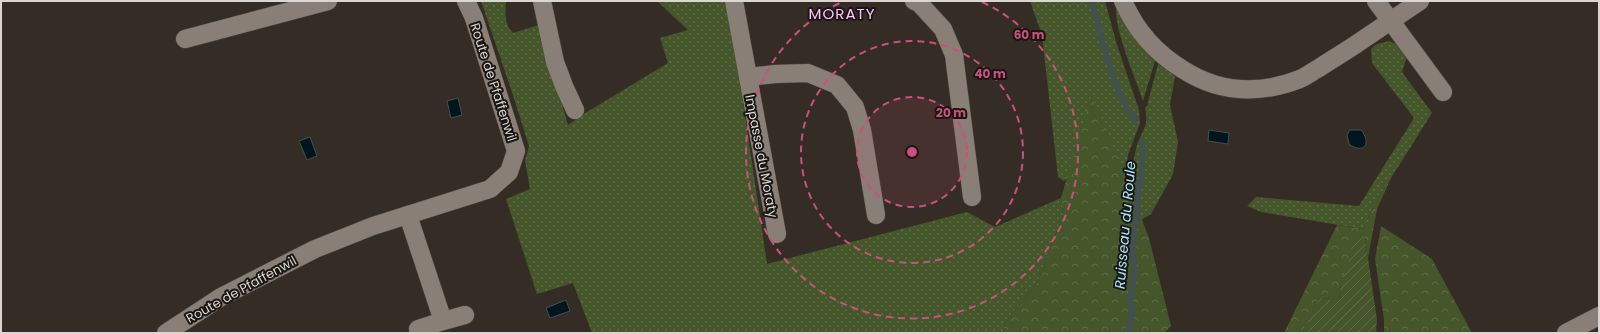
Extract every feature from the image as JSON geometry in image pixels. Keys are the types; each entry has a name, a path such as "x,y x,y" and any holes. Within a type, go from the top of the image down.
{"street":[{"path":"185,39 328,1"},
{"name":"Route de Pfaffenwil","path":"166,333 221,297 315,249 373,226 490,189 509,172 516,151 474,18 466,1"},
{"path":"542,1 555,62 575,110"},
{"name":"Impasse du Moraty","path":"734,1 777,234"},
{"path":"914,1 918,3 943,29 954,55 972,197"},
{"path":"1123,1 1129,14 1146,39 1158,52 1174,64 1192,76 1215,86 1242,90 1267,88 1301,78 1420,1"},
{"path":"1376,1 1443,92"},
{"name":"Impasse du Moraty","path":"748,77 775,74 808,74 837,85 855,107 862,130 876,215"},
{"path":"408,215 443,321"},
{"path":"418,329 465,314"},
{"path":"1566,333 1599,316"}],"green space":[{"path":"481,1 506,1 505,14 508,26 513,33 539,25 568,125 668,63 660,38 688,30 657,1 728,1 767,264 967,212 995,227 1061,198 1063,215 1038,282 1005,322 1003,333 592,333 573,283 537,294 506,199 530,189 525,161 529,146"},
{"path":"1030,1 1105,1 1117,45 1139,110 1140,123 1128,155 1124,186 1073,173 1064,181 1058,177 1042,35"},
{"path":"1116,6 1133,35 1155,61 1143,101 1118,27"},
{"path":"1389,41 1401,46 1407,56 1402,72 1432,113 1374,205 1363,229 1261,212 1247,206 1256,197 1359,206 1414,118 1372,63 1371,49 1377,44"},
{"path":"1158,64 1175,76 1170,105 1178,142 1173,174 1151,214 1131,226 1125,220 1132,167 1138,143 1144,130 1146,120 1145,108 1147,106"},
{"path":"1092,93 1149,238 1171,326 1164,333 1003,333 1005,322 1038,282 1063,215 1061,198"},
{"path":"1391,178 1377,209 1368,258 1365,238 1341,282 1339,300 1319,298 1302,333 1284,333 1337,225 1363,229 1374,205"},
{"path":"1381,226 1432,259 1472,333 1384,333 1384,320 1375,259"},
{"path":"1358,236 1365,238 1377,319 1376,333 1302,333 1319,298 1339,300 1341,282"}],"water":[{"path":"458,98 462,115 451,118 447,101"},
{"path":"1209,130 1229,133 1228,144 1208,141"},
{"path":"1350,130 1361,130 1366,139 1365,146 1359,148 1349,144 1347,135"},
{"path":"310,137 317,156 307,160 299,141"},
{"path":"566,300 570,311 550,318 546,308"}],"waterway":[{"name":"Ruisseau du Roule","path":"1092,1 1114,78 1135,121"},
{"name":"Ruisseau du Roule","path":"1125,333 1129,328 1132,316 1130,297 1135,272 1132,251 1144,149 1142,142"}],"district":[{"name":"MORATY","path":"842,14"}]}
